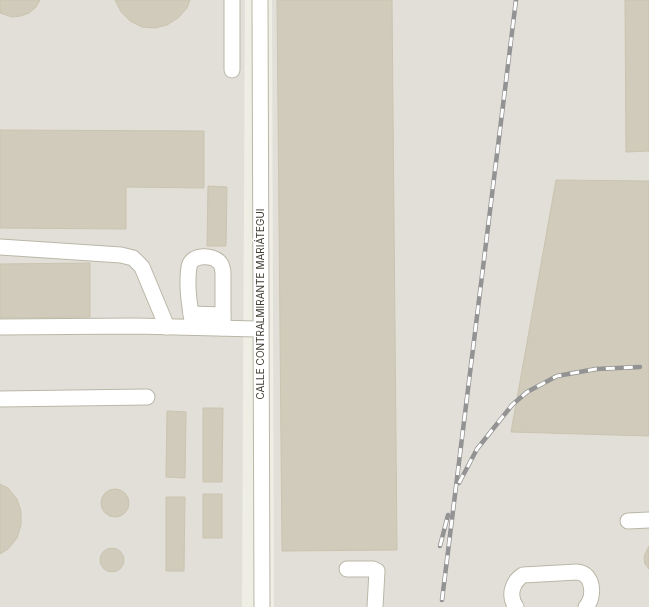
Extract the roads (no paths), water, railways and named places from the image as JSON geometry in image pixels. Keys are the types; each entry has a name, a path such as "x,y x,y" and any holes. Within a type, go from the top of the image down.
{"street":[{"path":"232,0 232,70"},
{"name":"CALLE CONTRALMIRANTE MARIÁTEGUI","path":"260,0 262,607"},
{"path":"0,247 121,255 133,258 142,267 167,327"},
{"path":"192,321 188,291 189,266 192,261 198,257 207,257 216,259 222,264 223,321"},
{"path":"0,327 167,327 192,321 223,321 260,329"},
{"path":"0,398 147,397"},
{"path":"628,522 649,520"},
{"path":"347,569 373,569 377,571 375,607"},
{"path":"516,607 512,599 512,590 517,579 523,575 577,572 587,576 590,583 590,602 586,607"}],"railway":[{"path":"442,600 516,0"},
{"path":"459,483 477,449 512,405 527,392 557,376 596,369 640,367"},
{"path":"440,546 448,515"}]}
